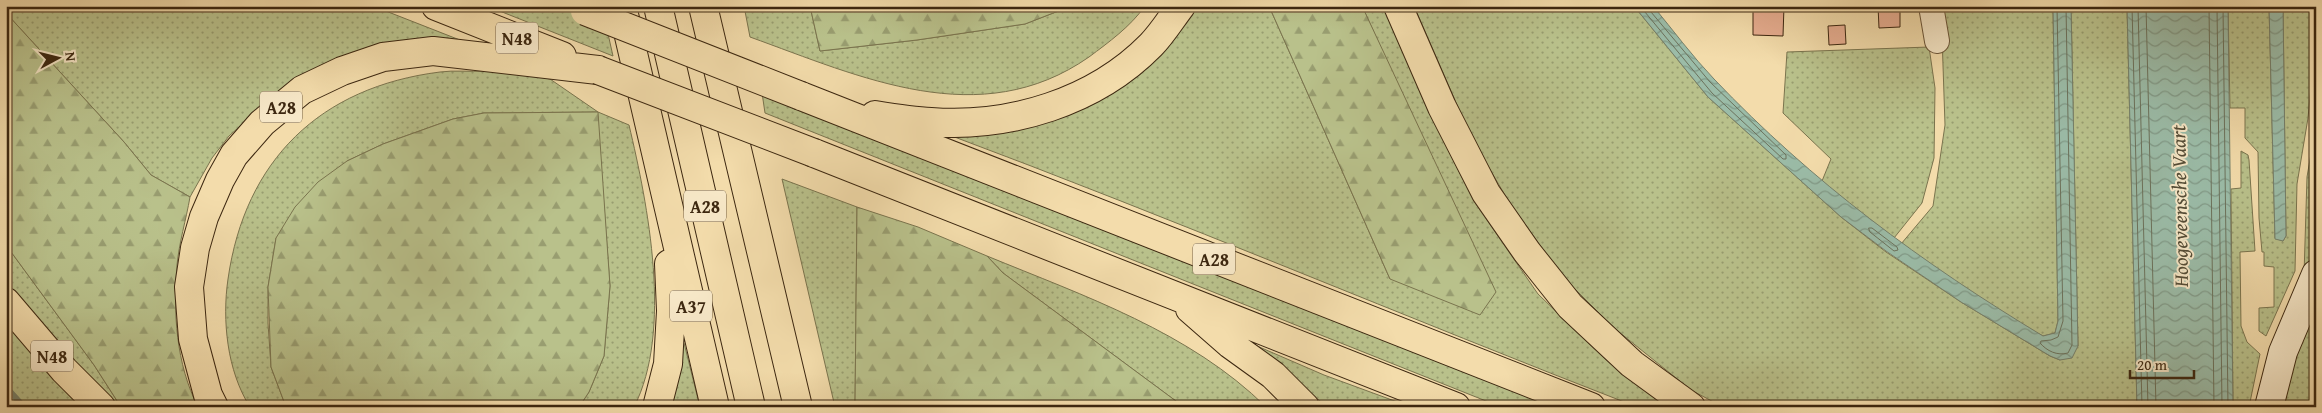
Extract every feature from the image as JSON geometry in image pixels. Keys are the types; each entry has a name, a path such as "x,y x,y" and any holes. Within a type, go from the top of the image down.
{"highway":[{"name":"N48","path":"436,6 598,70"},
{"name":"A28","path":"622,6 667,205 671,311 668,364 658,407"},
{"name":"A28","path":"658,6 751,407"},
{"name":"A28","path":"837,110 932,122 984,121 1028,114 1073,98 1115,74 1151,45 1182,6"},
{"path":"1398,6 1442,106 1486,193 1527,252 1570,306 1632,364 1691,407"},
{"name":"A28","path":"578,9 1591,407"},
{"name":"A28","path":"706,14 798,407"},
{"name":"A28","path":"214,407 208,395 193,339 190,287 195,248 204,217 234,155 262,122 302,90 342,71 382,58 433,51 598,70 814,153 1456,407"},
{"name":"A37","path":"667,205 715,407"},
{"name":"A28","path":"1174,295 1230,344 1273,375 1305,407"},
{"name":"N48","path":"6,302 64,370 101,407"}],"street":[{"path":"1931,6 1937,42"},
{"path":"2269,407 2283,352 2316,274"}],"green space":[{"path":"6,6 373,6 465,42 355,54 314,69 278,92 229,136 212,158 190,197 151,175 124,142 6,13"},
{"path":"487,6 560,6 606,25 613,56"},
{"path":"744,6 810,6 820,51 917,40 1025,24 1061,10 1066,6 1145,6 1112,40 1089,57 1048,80 1006,92 963,95 920,91 877,81 834,68 750,37"},
{"path":"810,6 1066,6 1061,10 1025,24 917,40 820,51"},
{"path":"1191,6 1269,6 1390,279 1412,116 1362,6 1386,6 1443,139 1473,200 1538,294 1604,358 1666,407 1637,407 1118,200 944,133 1057,118"},
{"path":"1269,6 1362,6 1496,292 1480,315 1390,279"},
{"path":"1414,6 1634,6 1708,97 1841,217 1886,252 1961,302 2050,356 2060,360 2078,346 2071,6 2127,6 2137,407 1723,407 1691,390 1614,328 1563,277 1509,202 1471,137"},
{"path":"1941,6 2053,6 2058,321 2055,333 2043,336 1978,301 1901,244 1933,206 1945,125"},
{"path":"2228,6 2269,6 2275,238 2283,241 2286,236 2283,6 2312,6 2312,75 2308,118 2297,184 2295,271 2266,336 2259,331 2259,308 2274,307 2274,267 2264,266 2264,252 2262,252 2259,218 2258,152 2245,138 2245,108 2230,108"},
{"path":"6,13 124,142 151,175 190,197 177,265 176,319 185,373 198,407 121,407 94,365 6,245"},
{"path":"1929,47 1935,88 1934,158 1922,203 1894,238 1822,181 1831,159 1783,113 1787,52"},
{"path":"485,71 518,73 550,79 598,112 629,125 649,229 655,305 652,342 646,376 634,407 579,407 589,392 604,356 610,286 597,112 484,113 453,119 383,144 347,161 276,238 268,287 268,323 271,367 286,407 250,407 242,393 231,361 226,328 226,295 237,237 251,199 271,165 295,136 325,113 359,94 397,80 440,72"},
{"path":"761,86 1561,407 1501,407 765,113"},
{"path":"598,112 610,286 604,356 589,392 579,407 286,407 271,367 268,287 276,238 295,207 318,182 347,161 383,144 453,119 484,113"},
{"path":"2316,124 2316,256 2304,275 2307,177"},
{"path":"2241,151 2248,155 2249,160 2255,251 2240,252 2241,326 2247,342 2260,354 2249,407 2233,407 2231,189 2241,188"},
{"path":"782,179 857,207 855,407 835,407"},
{"path":"857,207 918,227 987,256 1003,273 1184,407 855,407"},
{"path":"6,245 94,365 121,407 111,407 6,283"},
{"path":"987,256 1098,302 1170,337 1204,357 1266,407 1184,407 1003,273"},
{"path":"2316,303 2316,407 2280,407 2281,393"},
{"path":"6,322 82,407 6,407"},
{"path":"680,341 684,343 700,407 668,407"},
{"path":"1257,346 1324,375 1411,407 1327,407"}],"water":[{"path":"1634,6 1653,6 1690,52 1751,117 1829,186 1870,219 1954,280 2043,336 2055,333 2058,321 2053,6 2071,6 2078,346 2072,358 2060,360 2050,356 1961,302 1886,251 1841,217 1708,97"},
{"name":"Hoogeveensche Vaart","path":"2127,6 2228,6 2233,407 2137,407"},
{"path":"2269,6 2283,6 2286,236 2283,241 2275,239"}],"building":[{"path":"1753,6 1784,6 1783,36 1753,35"},
{"path":"1878,6 1900,6 1900,27 1879,28"},
{"path":"1845,25 1846,44 1829,45 1828,26"}],"waterway":[{"path":"6,387 24,407"}]}
